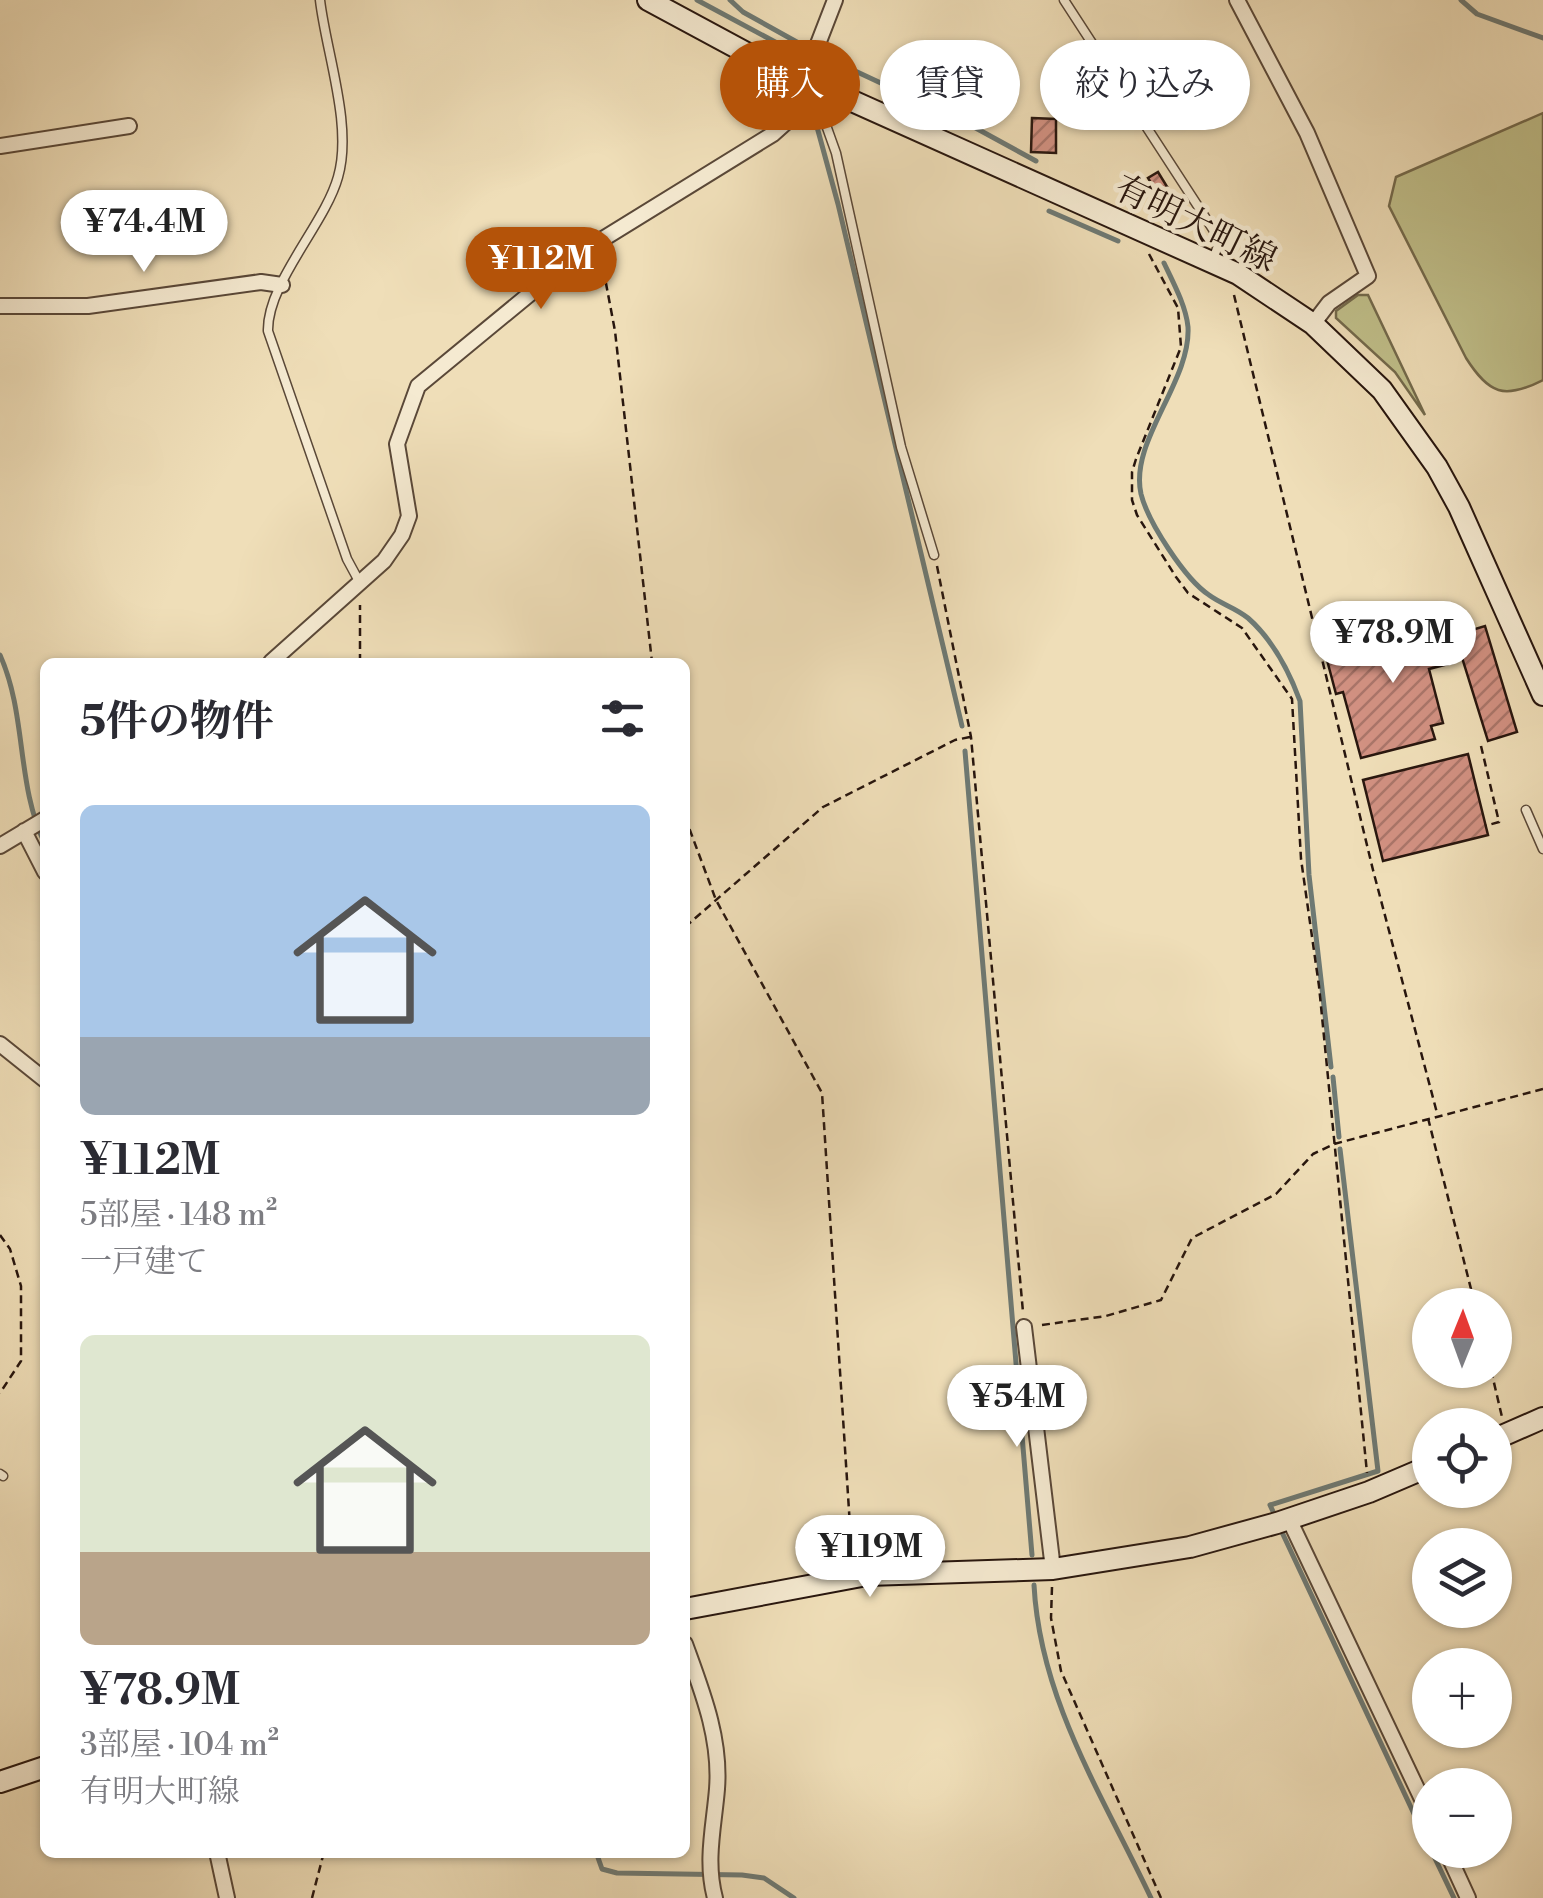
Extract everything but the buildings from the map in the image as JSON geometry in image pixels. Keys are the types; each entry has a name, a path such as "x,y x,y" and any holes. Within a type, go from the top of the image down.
{"main road":[{"name":"有明大町線","path":"648,0 720,40"},
{"name":"有明大町線","path":"860,111 1212,262 1256,285 1313,324 1382,390 1437,467 1543,695"},
{"path":"1512,1431 1543,1418"},
{"path":"690,1608 854,1578 1053,1569 1190,1547 1289,1519 1412,1474"},
{"path":"0,1782 40,1769"}],"street":[{"path":"821,40 835,0"},
{"path":"1237,0 1307,133 1368,276 1329,302 1313,324"},
{"path":"0,146 129,126"},
{"path":"275,658 384,560 402,535 409,516 397,444 418,386 577,254 777,130"},
{"path":"0,306 88,306 261,282 282,285"},
{"path":"0,846 40,822"},
{"path":"24,831 40,862"},
{"path":"0,1044 40,1076"},
{"path":"28,1065 40,1061"},
{"path":"1024,1327 1053,1569"},
{"path":"1289,1519 1412,1778"},
{"path":"690,1659 713,1726 717,1786 710,1833 715,1898"},
{"path":"219,1858 227,1898"},
{"path":"1454,1868 1468,1898"}],"lane":[{"path":"320,0 342,159 332,192 269,315 270,340 347,559 360,583"},
{"path":"1064,0 1216,234 1218,246 1212,262"},
{"path":"828,130 902,446 934,555"},
{"path":"1526,810 1543,849"}],"path":[{"path":"598,241 615,331 652,658"},
{"path":"1162,275 1178,308 1180,347 1136,459 1132,500 1143,526 1176,578 1188,592 1242,628 1292,699 1300,858 1319,986 1369,1492"},
{"path":"1238,315 1372,870 1437,1114"},
{"path":"934,555 971,737 1024,1327 1106,1316 1160,1300 1192,1238 1276,1194 1312,1154 1437,1114 1543,1089"},
{"path":"360,583 360,658"},
{"path":"690,923 823,807 955,740 971,737"},
{"path":"1480,746 1499,822 1485,826"},
{"path":"690,830 716,900 822,1093 854,1578"},
{"path":"1428,1117 1470,1288"},
{"path":"0,1234 10,1248 20,1286 21,1342 21,1361 0,1392"},
{"path":"1053,1569 1051,1618 1060,1671 1161,1898"},
{"path":"312,1898 322,1858"}],"shaded area":[{"path":"1543,113 1543,380 1518,390 1498,390 1482,379 1466,358 1389,206 1396,177"},
{"path":"1358,295 1368,295 1425,415 1395,372 1336,318 1336,311"}],"waterway":[{"path":"697,0 771,40"},
{"path":"730,0 743,12 793,40"},
{"path":"1461,0 1477,14 1543,38"},
{"path":"860,73 880,83"},
{"path":"818,130 962,726"},
{"path":"979,130 1036,161"},
{"path":"1049,211 1118,241"},
{"path":"1164,263 1185,311 1186,348 1144,453 1141,494 1151,519 1179,563 1199,587 1243,615 1265,636 1300,701 1309,875 1331,1067"},
{"path":"0,655 14,702 30,798 40,831"},
{"path":"965,751 1032,1555"},
{"path":"1333,1077 1339,1137"},
{"path":"1276,1518 1270,1505 1378,1471 1340,1149"},
{"path":"1280,1528 1412,1810"},
{"path":"1034,1585 1039,1627 1061,1708 1151,1898"},
{"path":"598,1858 602,1869 617,1873 764,1878 794,1898"},
{"path":"1440,1868 1454,1898"}]}
